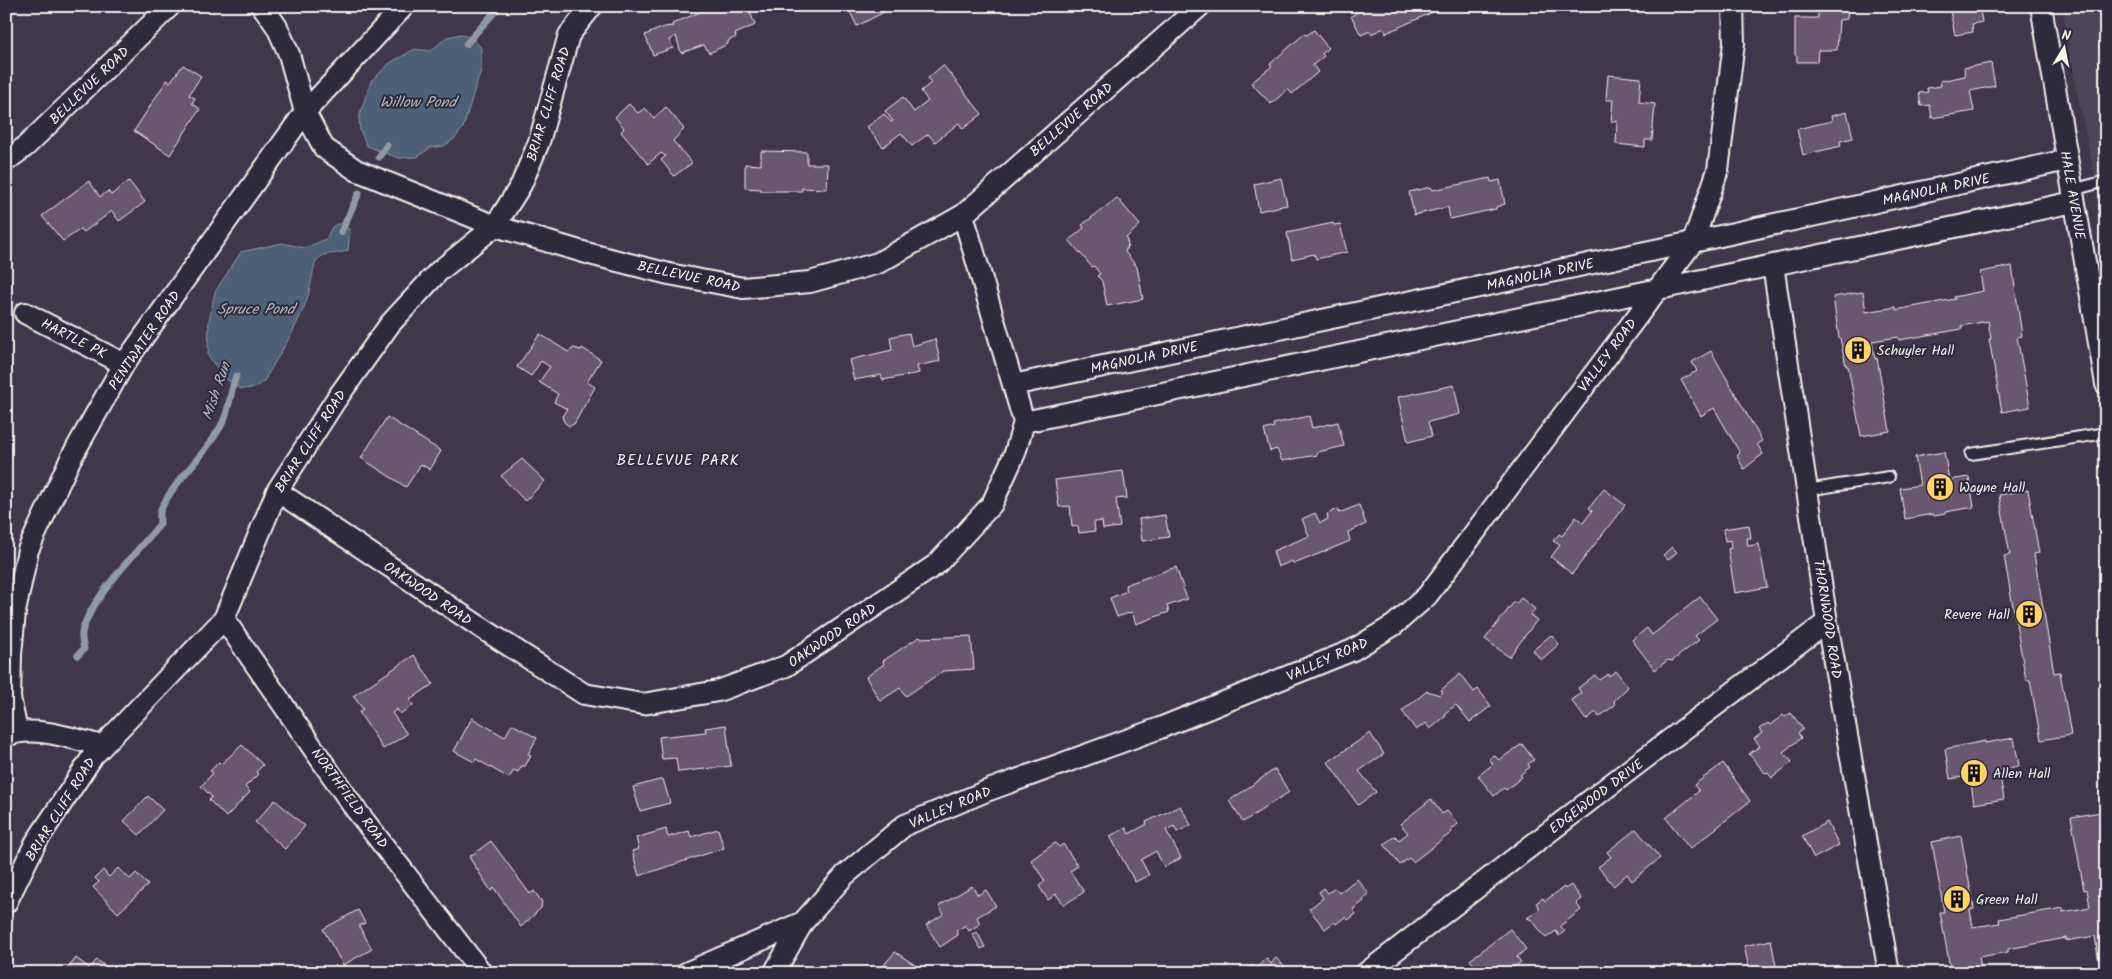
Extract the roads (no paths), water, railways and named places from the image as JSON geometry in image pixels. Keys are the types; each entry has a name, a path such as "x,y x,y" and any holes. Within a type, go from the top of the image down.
{"street":[{"name":"BELLEVUE ROAD","path":"6,162 26,146 170,6"},
{"name":"BELLEVUE ROAD","path":"261,6 277,27 290,54 305,112 324,148 356,170 495,226 651,269 742,288 810,282 878,262 962,215 1200,6"},
{"name":"PENTWATER ROAD","path":"12,733 10,698 11,654 15,612 28,550 71,458 124,364 305,112 404,6"},
{"name":"BRIAR CLIFF ROAD","path":"6,903 36,842 93,756 224,619 278,491 335,401 390,324 438,272 495,226 521,185 539,142 569,35 592,6"},
{"name":"VALLEY ROAD","path":"774,973 803,922 845,875 905,825 989,790 1160,728 1344,654 1394,625 1427,596 1693,242 1718,170 1734,43 1733,6"},
{"name":"HALE AVENUE","path":"2040,6 2106,384"},
{"name":"MAGNOLIA DRIVE","path":"1013,385 1693,242 2067,160"},
{"path":"962,215 1024,422 1656,291 2073,196"},
{"name":"THORNWOOD ROAD","path":"1773,265 1828,622 1889,973"},
{"name":"HARTLE PK","path":"25,313 124,364"},
{"name":"OAKWOOD ROAD","path":"278,491 474,623 584,694 643,704 718,691 786,666 937,564 992,504 1015,453 1024,422"},
{"name":"NORTHFIELD ROAD","path":"224,619 353,806 482,973"},
{"name":"EDGEWOOD DRIVE","path":"1366,973 1628,771 1828,622"},
{"path":"12,733 54,734 102,746"},
{"path":"686,973 803,922"}],"lane":[{"path":"2073,196 2106,181"},
{"path":"1971,454 2106,433"},
{"path":"1807,490 1888,477"}],"water":[{"name":"Willow Pond","path":"461,34 473,39 481,48 481,70 463,128 454,139 444,146 430,148 417,157 399,158 367,146 360,130 359,117 371,81 390,63 415,49 431,51 447,37"},
{"name":"Spruce Pond","path":"337,224 343,224 350,230 348,250 323,255 316,261 306,302 281,352 264,381 254,388 241,389 226,379 208,356 209,321 215,292 241,252 282,243 305,248 326,239 332,227"}],"waterway":[{"path":"466,44 500,6"},
{"path":"379,157 387,145"},
{"name":"Mish Run","path":"341,232 359,193"},
{"name":"Mish Run","path":"78,655 84,649 82,633 86,620 94,606 115,576 160,524 160,511 167,498 208,446 222,424 236,376"}],"place":[{"name":"Schuyler Hall","path":"1858,350"},
{"name":"Wayne Hall","path":"1940,487"},
{"name":"Revere Hall","path":"2029,614"},
{"name":"Allen Hall","path":"1974,773"},
{"name":"Green Hall","path":"1957,899"}],"district":[{"name":"BELLEVUE PARK","path":"678,460"}]}
